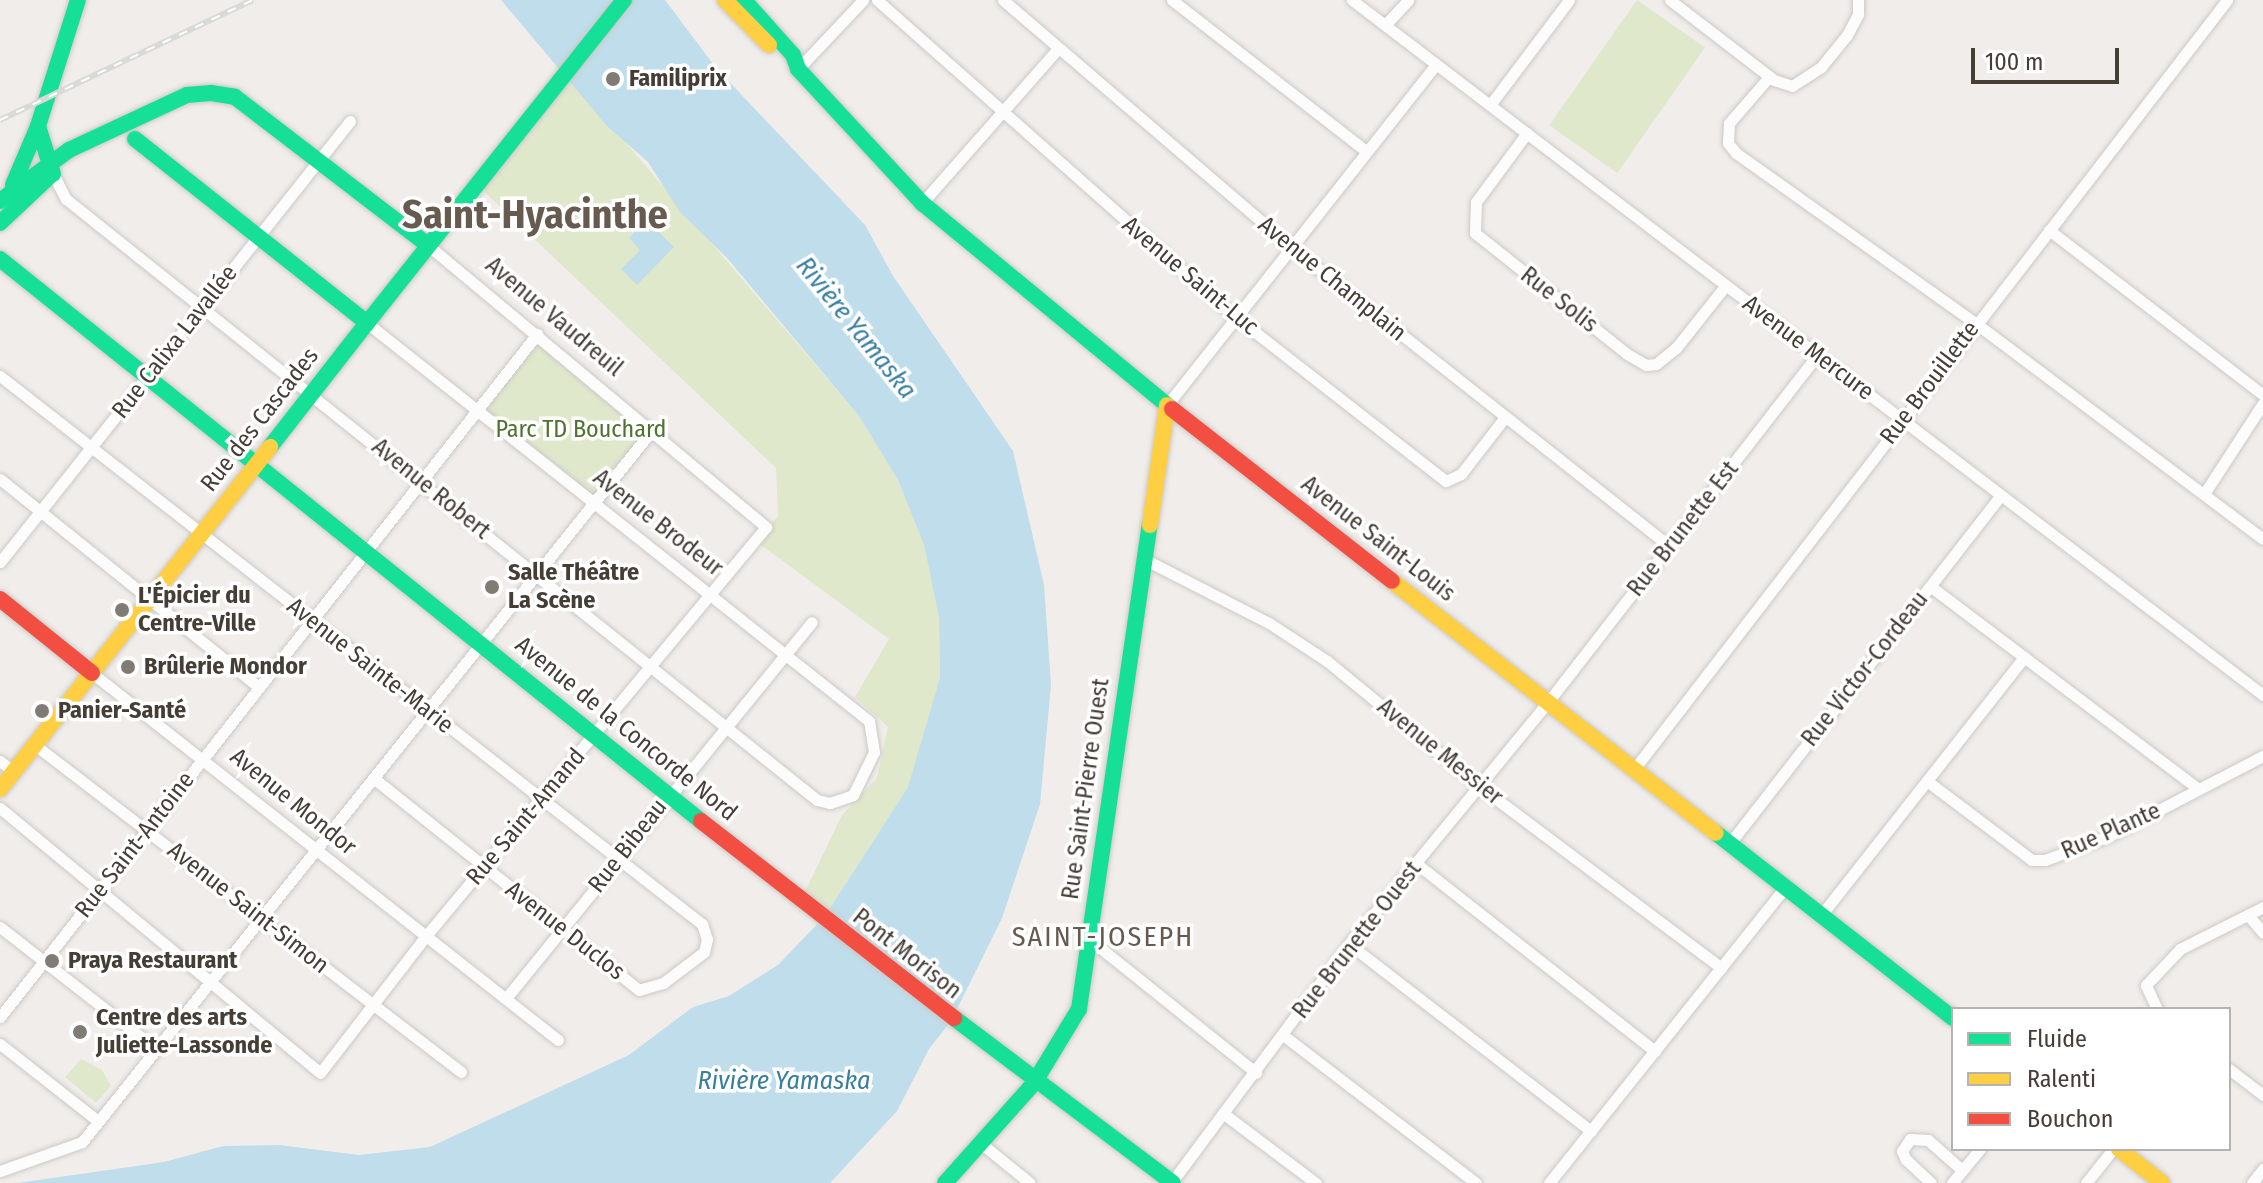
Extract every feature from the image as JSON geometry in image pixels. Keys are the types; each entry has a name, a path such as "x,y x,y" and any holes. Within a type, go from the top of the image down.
{"street":[{"path":"3,197 22,172 78,0"},
{"name":"Rue des Cascades","path":"0,789 557,80 624,0"},
{"name":"Avenue Saint-Louis","path":"725,0 787,64 798,69 922,203 1167,405 1951,1016"},
{"name":"Avenue Saint-Louis","path":"744,0 793,55 798,69"},
{"path":"798,69 863,0"},
{"name":"Avenue Saint-Luc","path":"877,0 1002,114 1237,318 1446,481 1461,474 1505,417"},
{"name":"Avenue Champlain","path":"1003,0 1292,248 1670,546"},
{"path":"1172,0 1366,151"},
{"name":"Avenue Mercure","path":"1352,0 2263,695"},
{"path":"1385,25 1408,0"},
{"path":"1490,105 1569,0"},
{"path":"1670,0 1769,77 1792,86 1821,67 1847,35 1858,14 1858,0"},
{"name":"Rue Brouillette","path":"1635,768 1974,322 2227,0"},
{"path":"922,203 1058,49"},
{"path":"1167,405 1436,64"},
{"path":"1769,77 1729,123 1728,143 1736,153 1974,322 2263,539"},
{"name":"Avenue Vaudreuil","path":"50,169 137,119 187,95 235,97 428,245 766,527"},
{"path":"3,197 50,169 117,141 135,139 137,119"},
{"name":"Rue Calixa Lavallée","path":"0,562 350,121"},
{"path":"38,126 50,169"},
{"name":"Rue Solis","path":"1527,133 1476,202 1475,233 1627,354 1646,365 1656,364 1676,348 1726,285"},
{"name":"Avenue Brodeur","path":"135,139 869,721 874,734 865,777 853,795 830,803 817,800"},
{"path":"0,223 50,169"},
{"name":"Avenue Robert","path":"50,169 66,199 817,800"},
{"path":"2049,230 2263,395"},
{"name":"Avenue de la Concorde Nord","path":"0,259 145,379 482,644 808,907"},
{"name":"Rue Saint-Antoine","path":"0,1017 537,334"},
{"name":"Rue Brunette Est","path":"1548,702 1817,355"},
{"name":"Avenue Sainte-Marie","path":"0,376 702,924 707,939 704,952 689,966"},
{"path":"2204,494 2263,403"},
{"name":"Rue Saint-Pierre Ouest","path":"945,1183 983,1145 1034,1083 1079,1009 1167,405"},
{"path":"2,1166 62,1152 82,1142 258,919 539,575 652,430"},
{"path":"0,479 259,687"},
{"name":"Rue Victor-Cordeau","path":"1730,843 2001,495"},
{"name":"Rue Saint-Amand","path":"210,983 320,1073 375,1006 425,937 766,527"},
{"name":"Avenue Messier","path":"1144,559 1269,623 1327,661 1479,786 1721,968"},
{"path":"1930,586 2198,789"},
{"name":"Avenue Mondor","path":"0,599 314,851 507,997 558,1040"},
{"name":"Rue Bibeau","path":"507,997 668,794 812,622"},
{"path":"1822,914 2024,657"},
{"name":"Rue Brunette Ouest","path":"1172,1183 1349,944 1548,702"},
{"name":"Avenue Saint-Simon","path":"35,745 461,1072"},
{"name":"Rue Plante","path":"1927,781 2032,860 2045,860 2109,836 2263,756"},
{"path":"0,761 14,772"},
{"name":"Avenue Duclos","path":"373,778 639,990 663,983 689,966"},
{"path":"0,808 210,983"},
{"path":"1417,864 1655,1051"},
{"path":"1549,1183 1786,886"},
{"name":"Pont Morison","path":"808,907 1034,1083 1172,1183"},
{"path":"2155,1007 2147,996 2146,985 2180,949 2263,907"},
{"path":"2248,915 2263,933"},
{"path":"0,927 156,1049"},
{"path":"1089,939 1256,1073"},
{"path":"1349,944 1591,1131"},
{"path":"1283,1035 1476,1183"},
{"path":"0,1044 98,1121"},
{"path":"2231,1071 2263,1095"},
{"path":"1224,1114 1316,1183"},
{"path":"1931,1183 1906,1160 1902,1151 1910,1139 1928,1140 1962,1170"},
{"path":"983,1145 1030,1183"},
{"path":"1952,1183 1978,1151"},
{"path":"2086,1183 2114,1151"},
{"path":"2119,1151 2162,1183"},
{"path":"2252,1183 2263,1169"}],"green space":[{"path":"1637,0 1705,48 1617,173 1549,125"},
{"path":"563,69 859,416 898,480 924,545 939,618 940,678 923,745 908,787 825,916 802,898 842,815 877,778 888,727 855,697 889,639 757,542 778,516 776,468 474,182"},
{"name":"Parc TD Bouchard","path":"535,333 656,428 598,502 477,407"},
{"path":"81,1059 102,1070 111,1086 96,1103 65,1077"}],"water":[{"name":"Rivière Yamaska","path":"501,0 665,0 716,68 865,225 893,276 1013,451 1044,585 1051,685 1040,804 1002,918 951,1021 929,1049 897,1111 830,1183 18,1183 164,1162 223,1146 279,1145 359,1155 430,1147 629,1055 693,1007 729,996 778,965 825,916 908,787 940,678 939,618 924,545 898,480 859,416 728,259 680,212 648,162 606,125"},
{"path":"646,220 674,247 637,285 621,269 640,250 629,238"}],"railway":[{"path":"0,120 253,0"}],"traffic: fast":[{"path":"53,174 38,126 78,0"},
{"path":"135,139 367,323 624,0"},
{"path":"744,0 793,55 798,69 922,203 1172,409"},
{"path":"0,201 69,150 187,95 211,93 235,97 428,245"},
{"path":"13,185 38,126"},
{"path":"0,223 50,176"},
{"path":"0,259 701,821"},
{"path":"270,447 367,323"},
{"path":"945,1183 1034,1083 1079,1009 1150,525"},
{"path":"1716,833 1951,1016"},
{"path":"954,1018 1173,1183"}],"traffic: slow":[{"path":"725,0 769,45"},
{"path":"1150,525 1167,405"},
{"path":"0,789 270,447"},
{"path":"1392,581 1716,833"},
{"path":"2122,1151 2162,1183"}],"traffic: jam":[{"path":"1172,409 1392,581"},
{"path":"0,599 92,673"},
{"path":"701,821 954,1018"}],"place":[{"name":"Familiprix","path":"613,79"},
{"name":"Salle Théâtre La Scène","path":"492,587"},
{"name":"L'Épicier du Centre-Ville","path":"122,610"},
{"name":"Brûlerie Mondor","path":"128,667"},
{"name":"Panier-Santé","path":"42,711"},
{"name":"Praya Restaurant","path":"52,961"},
{"name":"Centre des arts Juliette-Lassonde","path":"80,1032"}],"district":[{"name":"Saint-Hyacinthe","path":"535,215"},
{"name":"SAINT-JOSEPH","path":"1103,937"}]}
